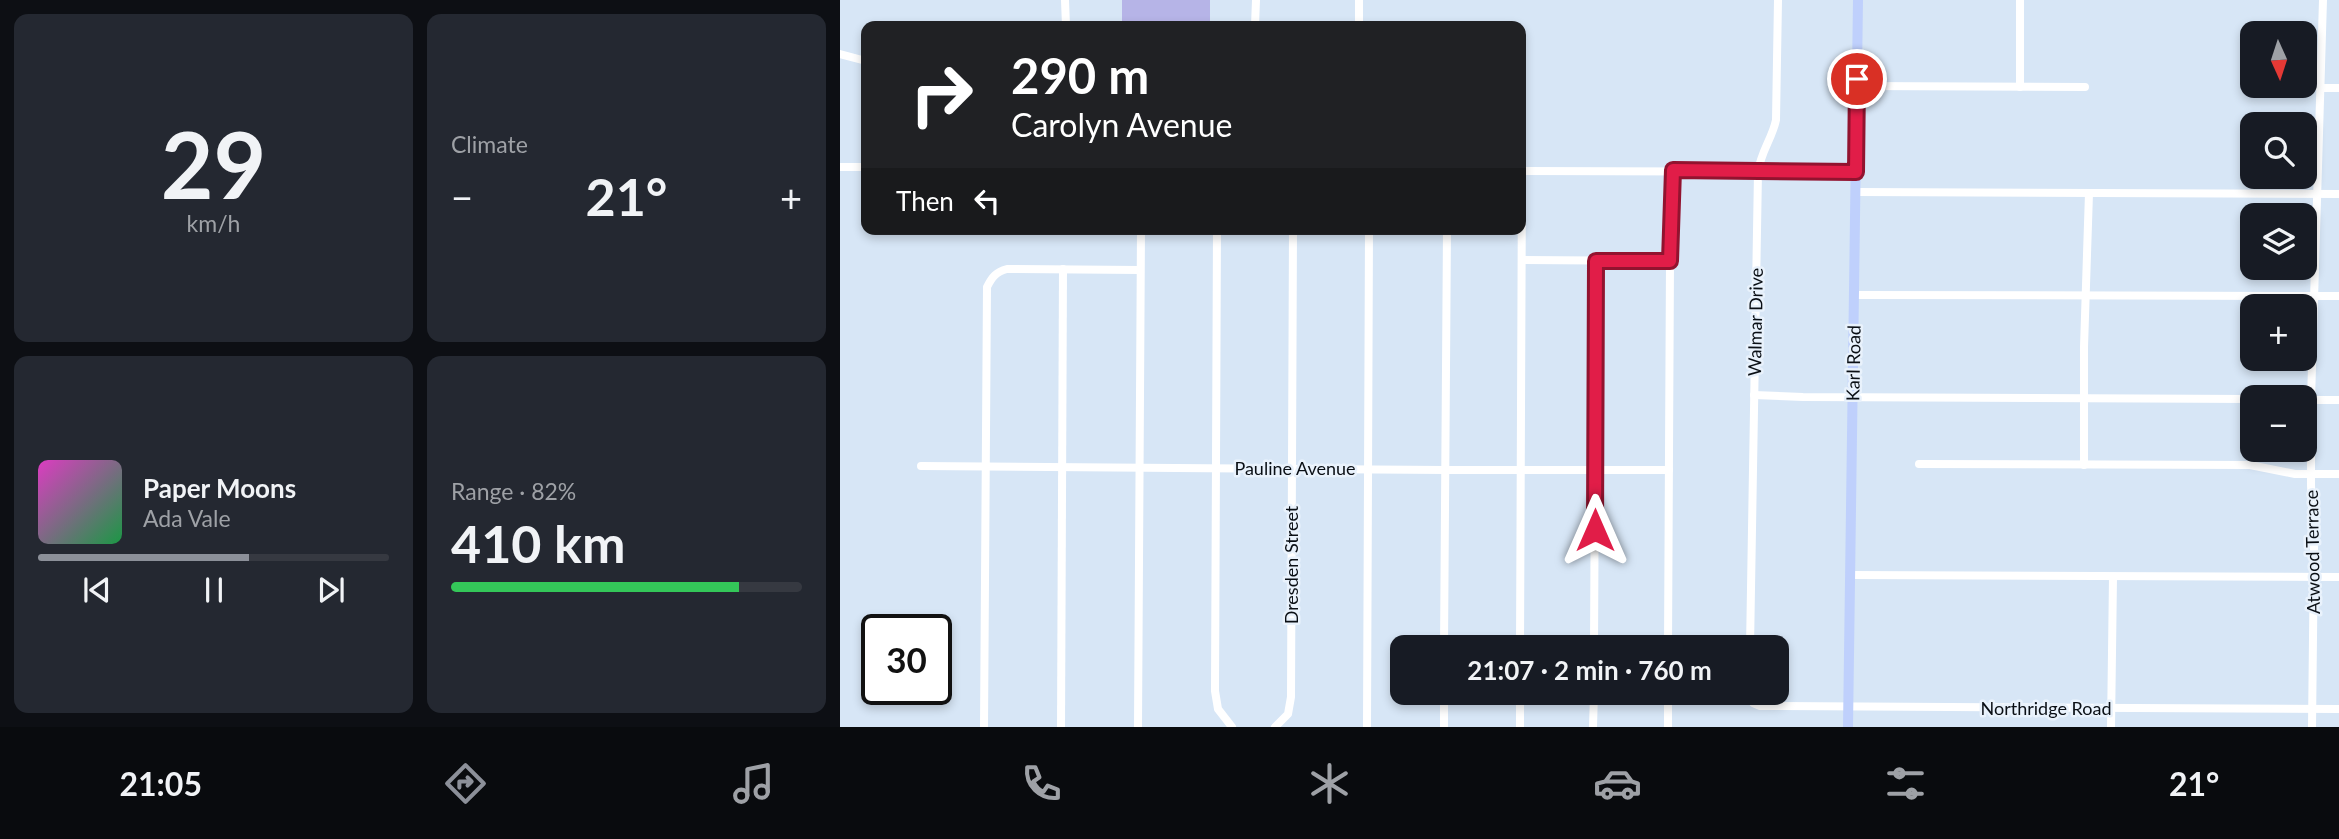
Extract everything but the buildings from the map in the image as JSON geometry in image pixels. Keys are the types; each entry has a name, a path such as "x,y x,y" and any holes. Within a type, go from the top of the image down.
{"main road":[{"name":"Karl Road","path":"1848,727 1858,0"}],"street":[{"path":"1065,0 1066,21"},
{"path":"1255,21 1256,0"},
{"path":"1359,0 1359,21"},
{"name":"Walmar Drive","path":"1750,635 1758,172 1760,155 1776,120 1779,0"},
{"path":"2020,87 2021,0"},
{"name":"Atwood Terrace","path":"2314,294 2323,0"},
{"path":"840,54 861,60"},
{"path":"1857,86 2085,87"},
{"path":"2320,88 2339,88"},
{"path":"840,167 861,167"},
{"path":"1668,635 1673,170"},
{"path":"1526,171 1856,172"},
{"path":"1856,192 2339,194"},
{"path":"2084,465 2083,399 2089,193"},
{"path":"1138,727 1141,235"},
{"path":"1217,235 1215,691 1218,709 1232,727"},
{"name":"Dresden Street","path":"1275,727 1287,714 1291,697 1293,235"},
{"path":"1367,727 1369,235"},
{"path":"1444,635 1447,235"},
{"path":"1520,635 1522,235"},
{"path":"1522,260 1670,261"},
{"path":"1594,635 1596,261"},
{"path":"984,727 987,288 991,277 1007,269 1140,270"},
{"path":"1061,727 1063,269"},
{"path":"1855,295 2240,296"},
{"path":"2317,296 2339,296"},
{"path":"1754,395 2240,399"},
{"path":"2317,400 2339,400"},
{"name":"Atwood Terrace","path":"2311,462 2314,519 2312,727"},
{"path":"1919,464 2250,465 2287,473 2339,474"},
{"name":"Pauline Avenue","path":"921,466 1669,470"},
{"path":"1850,575 2339,578"},
{"path":"2111,727 2113,577"},
{"path":"1444,705 1444,727"},
{"path":"1520,705 1520,727"},
{"path":"1593,727 1594,705"},
{"path":"1668,705 1668,727"},
{"name":"Northridge Road","path":"1758,705 2339,709"}],"shaded area":[{"path":"1122,0 1210,0 1210,21 1122,21"}],"route":[{"path":"1595,530 1596,261 1670,261 1673,170 1856,172 1857,79"}]}
